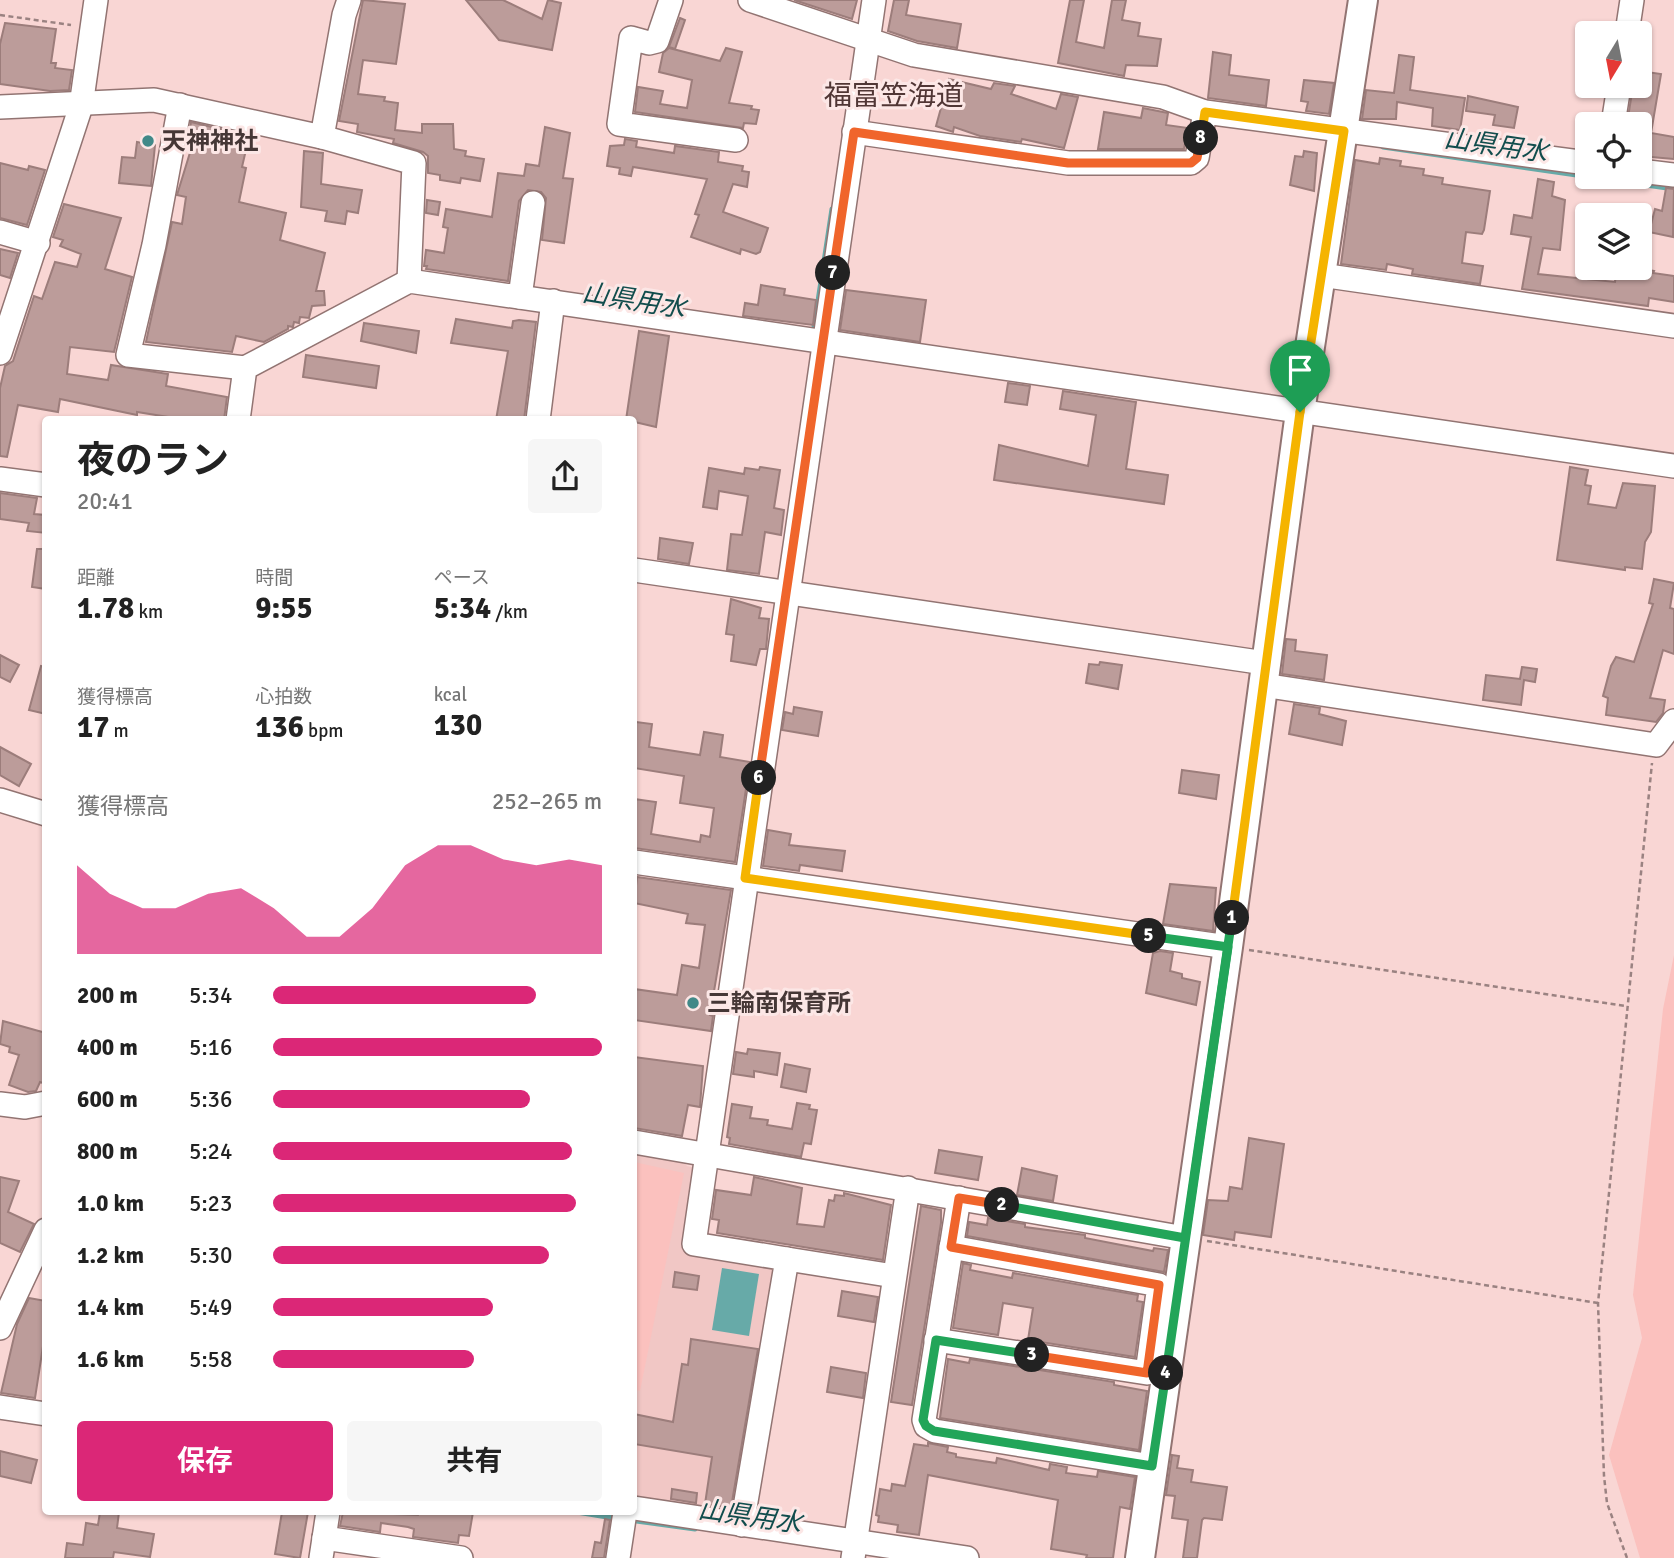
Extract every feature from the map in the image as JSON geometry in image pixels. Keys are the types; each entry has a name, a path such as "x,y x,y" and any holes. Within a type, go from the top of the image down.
{"main road":[{"path":"1140,1558 1228,947 1300,412 1363,0"}],"street":[{"path":"0,353 81,106 96,0"},
{"path":"322,136 349,0"},
{"path":"671,0 657,41 649,43 631,38 619,124 737,140"},
{"path":"750,0 914,55 1163,97 1205,112 1575,161"},
{"path":"874,0 786,591 709,1154 694,1244 894,1276"},
{"path":"1629,21 1632,0"},
{"path":"0,107 81,106 154,100 322,136 414,163 409,281"},
{"path":"180,106 154,245 128,355 245,368 409,281 1674,466"},
{"path":"854,132 1068,163 1191,163 1197,158 1205,112"},
{"path":"1652,173 1674,176"},
{"path":"520,297 533,203"},
{"path":"0,232 38,243"},
{"path":"1321,275 1674,326"},
{"path":"539,416 554,301"},
{"path":"239,416 245,368"},
{"path":"0,479 42,484"},
{"path":"637,570 786,591 1264,674 1656,746 1674,721"},
{"path":"0,800 42,813"},
{"path":"637,862 1228,947"},
{"path":"0,1104 39,1109"},
{"path":"637,1142 1185,1238"},
{"path":"854,1551 908,1188"},
{"path":"959,1198 923,1420 926,1426 934,1431 1152,1466"},
{"path":"0,1328 42,1239"},
{"path":"936,1340 1147,1373 1159,1285 951,1247"},
{"path":"742,1525 787,1259"},
{"path":"0,1407 42,1410"},
{"path":"637,1508 742,1525 854,1551 967,1558"},
{"path":"328,1515 323,1548 461,1558"},
{"path":"618,1558 625,1515"}],"path":[{"path":"0,15 92,29"},
{"path":"1627,1558 1605,1490 1598,1304 1650,769 1656,746"},
{"path":"1228,947 1626,1006"},
{"path":"1185,1238 1598,1304"}],"shaded area":[{"path":"1674,955 1674,1558 1640,1558 1609,1455 1642,1338 1633,1295 1663,1009"},
{"path":"637,1151 680,1158 687,1166 696,1168 686,1250 771,1265 778,1274 733,1520 637,1504"},
{"path":"637,1163 684,1173 640,1391 637,1390"}],"water":[{"path":"722,1268 759,1274 749,1336 712,1330"}],"building":[{"path":"363,0 405,4 396,64 363,60 358,94 385,97 384,101 398,103 395,130 422,133 422,124 453,124 454,149 466,151 465,156 484,159 480,181 461,178 460,183 440,180 440,175 428,173 428,156 423,152 393,143 394,139 357,132 358,124 339,121"},
{"path":"466,0 503,0 542,19 548,0 561,3 552,50 499,40"},
{"path":"794,0 857,0 852,19"},
{"path":"894,0 909,0 906,15 961,24 957,48 917,41 888,31"},
{"path":"1070,0 1084,0 1076,42 1104,48 1112,0 1126,0 1122,20 1140,23 1138,36 1161,39 1157,66 1126,65 1124,76 1058,63"},
{"path":"680,18 685,20 675,49 669,47"},
{"path":"5,23 56,29 51,63 56,63 55,68 72,70 69,90 50,91 0,84 0,44"},
{"path":"669,48 720,61 726,48 742,52 729,103 752,106 751,109 759,110 756,124 744,123 743,128 635,112 638,87 663,91 660,104 687,108 692,80 659,72 663,53"},
{"path":"1213,52 1231,55 1229,75 1269,80 1266,106 1208,98"},
{"path":"1399,55 1414,57 1410,90 1465,98 1460,130 1432,126 1433,108 1397,102 1396,119 1362,119 1366,90 1394,93"},
{"path":"1652,73 1661,74 1652,127 1652,112 1629,112 1631,98 1652,98"},
{"path":"949,79 991,89 994,83 1015,86 1011,94 1056,109 1061,94 1078,97 1064,148 1022,139 1021,142 980,136 954,127 953,132 936,126"},
{"path":"1304,80 1334,83 1329,114 1306,111 1308,102 1301,101"},
{"path":"1468,96 1518,107 1514,128 1493,125 1495,115 1466,111"},
{"path":"1143,108 1168,113 1166,125 1188,128 1184,149 1098,149 1104,112 1141,118"},
{"path":"191,122 229,131 228,136 248,141 242,167 246,168 239,202 286,213 280,240 325,253 316,291 324,291 325,305 312,306 309,318 300,317 299,323 294,322 293,327 288,326 288,329 264,342 236,336 232,352 146,342 172,222 182,224 186,197 177,195 192,146 187,145"},
{"path":"545,127 570,133 563,178 573,179 564,243 542,240 546,198 541,192 528,190 519,201 508,281 426,269 426,250 444,253 448,228 443,227 446,209 492,217 498,173 524,176 526,164 539,166"},
{"path":"1652,133 1674,137 1674,159 1652,157"},
{"path":"625,139 637,141 636,147 674,153 675,146 719,152 718,162 743,166 742,171 749,172 747,187 733,184 723,212 768,228 760,252 756,254 741,249 740,254 691,237 699,215 695,214 707,179 633,167 631,176 619,174 620,168 607,166 610,146 624,145"},
{"path":"137,142 155,145 151,186 119,183 122,157 135,158"},
{"path":"304,151 323,153 321,184 362,190 358,213 347,211 345,224 325,221 327,211 301,207"},
{"path":"1304,151 1317,153 1314,191 1290,185 1295,156 1303,157"},
{"path":"1380,158 1401,161 1400,166 1424,169 1423,175 1443,178 1442,184 1490,191 1484,230 1482,234 1466,232 1462,263 1483,266 1480,284 1412,274 1413,269 1387,264 1386,270 1341,264 1355,160 1379,164"},
{"path":"0,163 28,170 29,166 45,170 27,225 0,218"},
{"path":"1538,179 1554,182 1552,196 1565,200 1560,250 1543,248 1538,274 1575,278 1575,280 1615,282 1652,280 1652,271 1654,271 1653,273 1674,276 1674,302 1649,298 1648,306 1522,289 1531,237 1511,234 1514,215 1532,218"},
{"path":"1666,188 1674,189 1673,237 1652,233 1655,209 1662,211"},
{"path":"427,200 440,202 438,215 426,213"},
{"path":"64,204 121,218 105,269 132,277 114,352 70,347 67,374 108,380 111,365 168,374 166,386 227,397 225,416 162,416 137,412 137,415 60,399 58,412 18,405 7,457 0,456 0,388 5,366 13,361 34,296 42,299 55,262 77,267 81,254 60,246 63,240 53,237"},
{"path":"0,249 18,253 10,278 0,275"},
{"path":"761,285 785,289 784,295 816,300 813,325 743,316 745,303 758,305"},
{"path":"846,290 926,300 920,342 840,330"},
{"path":"456,319 512,328 513,321 536,322 524,416 497,416 508,351 451,343"},
{"path":"364,323 419,331 416,353 361,341"},
{"path":"639,331 669,336 656,427 637,423 637,416 627,416"},
{"path":"306,355 379,366 376,388 303,377"},
{"path":"1008,383 1030,386 1027,405 1005,402"},
{"path":"1063,391 1136,402 1126,469 1168,475 1164,504 994,480 999,445 1088,466 1096,415 1060,409"},
{"path":"760,467 780,470 774,508 784,510 781,535 765,532 759,574 727,570 731,534 742,535 748,496 719,491 717,509 703,507 709,468 744,474 745,468 759,470"},
{"path":"1570,467 1588,470 1585,485 1591,486 1588,504 1616,508 1623,483 1655,486 1651,532 1645,542 1642,569 1625,567 1625,570 1557,560"},
{"path":"0,493 37,498 34,514 42,515 42,533 27,531 29,523 0,519"},
{"path":"660,538 693,543 689,564 658,559"},
{"path":"37,549 42,549 42,588 32,587"},
{"path":"1654,579 1674,583 1670,608 1674,609 1674,654 1663,650 1650,698 1665,700 1663,713 1656,722 1606,715 1608,698 1603,696 1611,666 1616,657 1634,662 1653,604 1649,603"},
{"path":"731,599 761,608 759,618 769,619 766,649 760,649 756,665 731,661 734,635 726,634"},
{"path":"1286,639 1296,640 1295,651 1327,655 1324,680 1282,674"},
{"path":"0,655 19,665 10,682 0,677"},
{"path":"1100,662 1122,665 1118,689 1086,683 1089,664 1099,665"},
{"path":"41,666 42,666 42,713 29,710"},
{"path":"1522,667 1537,669 1535,682 1524,680 1521,705 1483,700 1486,675 1520,679"},
{"path":"1294,704 1320,708 1319,714 1346,721 1342,745 1289,734"},
{"path":"794,707 822,712 818,736 782,730 785,712 793,714"},
{"path":"637,722 652,724 649,747 700,755 704,732 723,735 720,757 750,762 735,862 637,848 637,799 656,802 651,834 700,842 701,835 710,837 714,808 680,803 684,776 637,768"},
{"path":"0,747 31,764 19,786 0,775"},
{"path":"1182,770 1219,775 1216,799 1179,793"},
{"path":"768,830 791,834 789,845 845,851 842,871 800,865 799,871 763,866"},
{"path":"637,877 731,890 710,1015 713,1016 711,1031 637,1020 637,989 677,995 682,965 699,968 705,925 686,923 688,914 637,904"},
{"path":"1170,884 1216,888 1213,931 1163,924"},
{"path":"1153,953 1173,953 1170,971 1182,974 1182,978 1200,982 1196,1005 1146,993"},
{"path":"3,1021 42,1032 42,1083 36,1091 28,1092 9,1085 19,1055 9,1052 10,1047 0,1044"},
{"path":"748,1049 780,1053 777,1075 754,1071 754,1077 733,1074 736,1052 747,1054"},
{"path":"637,1057 703,1066 700,1107 688,1105 682,1136 637,1128"},
{"path":"785,1064 810,1069 806,1092 781,1087"},
{"path":"797,1103 810,1105 809,1109 817,1110 811,1144 804,1143 801,1157 729,1144 730,1138 727,1137 732,1104 752,1107 750,1118 768,1120 767,1125 792,1129"},
{"path":"1249,1138 1284,1144 1271,1237 1235,1232 1234,1240 1203,1235 1208,1200 1228,1201 1230,1187 1242,1189"},
{"path":"939,1150 982,1157 978,1180 935,1173"},
{"path":"1022,1168 1057,1176 1053,1201 1017,1195"},
{"path":"0,1177 19,1181 8,1212 34,1224 20,1252 0,1243"},
{"path":"754,1177 802,1188 797,1224 824,1227 829,1200 834,1201 835,1195 844,1196 844,1193 891,1205 883,1260 717,1233 719,1220 712,1219 716,1190 751,1195"},
{"path":"921,1206 941,1210 941,1223 912,1405 891,1402"},
{"path":"988,1218 1025,1224 1025,1227 1085,1235 1085,1238 1153,1251 1154,1248 1168,1250 1164,1272 967,1236 969,1222 987,1225"},
{"path":"963,1263 971,1265 970,1270 1012,1278 1013,1273 1138,1295 1137,1301 1143,1302 1135,1357 1028,1340 1033,1308 1003,1303 998,1335 953,1328"},
{"path":"675,1272 699,1276 697,1290 673,1287"},
{"path":"842,1291 878,1297 874,1322 838,1316"},
{"path":"29,1298 42,1300 42,1353 35,1398 1,1393 17,1324"},
{"path":"691,1339 758,1349 731,1508 705,1504 712,1457 637,1444 637,1415 673,1422 682,1364 688,1365"},
{"path":"948,1359 969,1363 970,1359 1114,1382 1114,1385 1147,1391 1139,1450 940,1418"},
{"path":"831,1367 866,1373 863,1398 827,1392"},
{"path":"928,1443 948,1447 947,1452 956,1454 956,1457 996,1463 997,1458 1049,1470 1050,1464 1067,1467 1066,1473 1097,1477 1098,1471 1135,1477 1130,1509 1120,1507 1113,1558 1086,1558 1087,1555 1051,1549 1058,1500 928,1475 919,1535 897,1532 898,1525 878,1522 879,1516 876,1515 880,1489 891,1491 892,1484 905,1486 914,1444 928,1446"},
{"path":"0,1451 37,1460 31,1483 0,1476"},
{"path":"1172,1455 1179,1456 1177,1468 1193,1470 1191,1482 1227,1487 1222,1520 1202,1520 1197,1558 1183,1558 1188,1520 1172,1518 1175,1496 1166,1495"},
{"path":"672,1489 697,1493 696,1503 671,1499"},
{"path":"100,1515 119,1515 117,1528 154,1534 150,1557 114,1552 113,1558 65,1558 67,1543 83,1545 86,1523 98,1525"},
{"path":"282,1515 307,1515 300,1558 275,1554"},
{"path":"342,1515 472,1515 469,1536 459,1535 458,1543 413,1537 414,1529 381,1523 380,1532 340,1526"},
{"path":"605,1519 610,1520 604,1558 592,1558 595,1542 601,1543"}],"waterway":[{"name":"山県用水","path":"1383,147 1674,189"},
{"name":"山県用水","path":"813,334 832,209"},
{"name":"山県用水","path":"595,1515 619,1519"},
{"name":"山県用水","path":"629,1520 695,1529"}],"place":[{"name":"天神神社","path":"148,141"},
{"name":"三輪南保育所","path":"693,1003"}],"district":[{"name":"福富笠海道","path":"894,95"}],"route":[{"path":"1300,412 1228,947 1185,1238 959,1198 951,1247 1159,1285 1147,1373 936,1340 923,1420 926,1426 934,1431 1152,1466 1228,947 745,878 854,132 1068,163 1191,163 1197,158 1205,112 1344,131 1300,412"}]}
